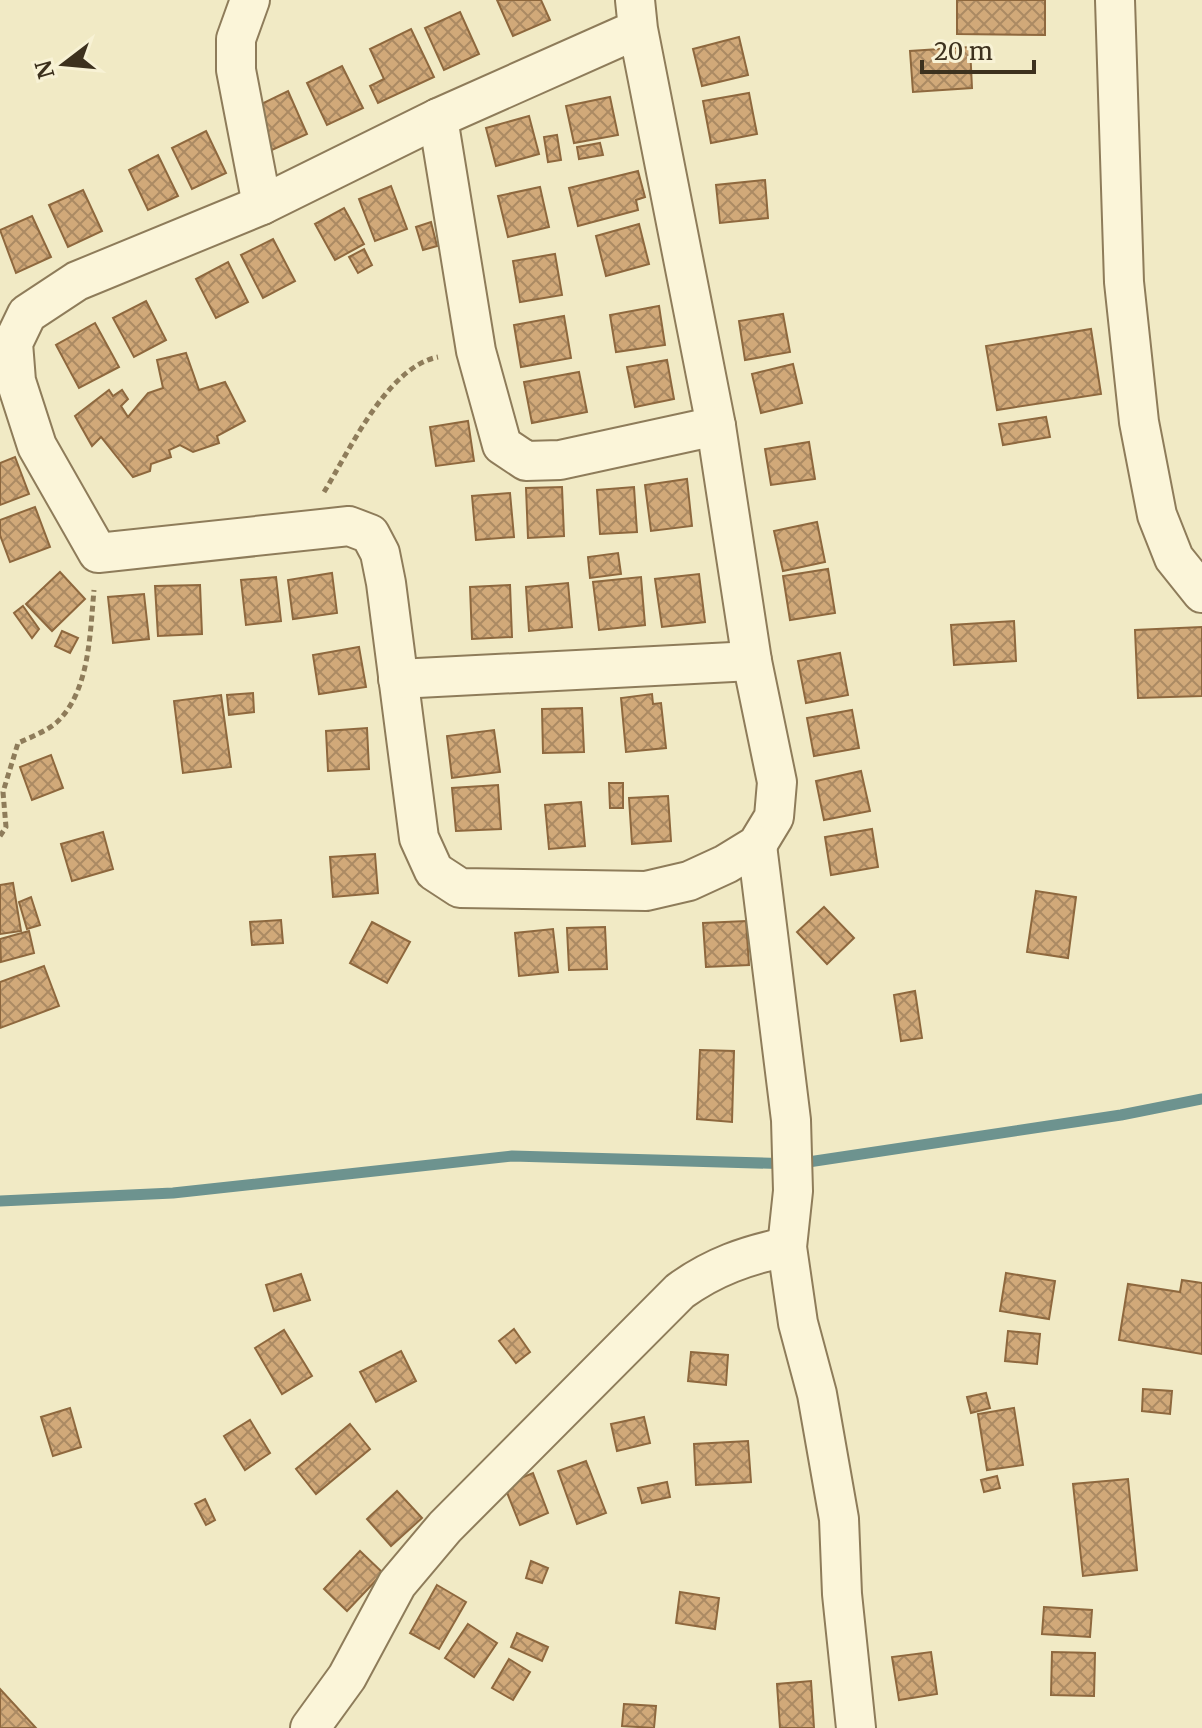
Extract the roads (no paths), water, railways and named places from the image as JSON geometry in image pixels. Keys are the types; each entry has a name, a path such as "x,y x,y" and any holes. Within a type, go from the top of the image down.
{"street":[{"path":"250,0 236,39 236,70 262,205"},
{"path":"1115,0 1124,282 1139,422 1157,515 1174,558 1202,593"},
{"path":"637,15 716,426 752,661 777,782 774,817 757,845 689,881 646,891 460,888 434,871 419,838 383,568 380,553 370,534 349,526 299,534 98,553 37,446 16,381 13,343 27,314 77,281 262,205 637,15"},
{"path":"438,118 476,351 502,445 526,461 560,460 716,426"},
{"path":"398,679 752,661"},
{"path":"757,845 791,1120 793,1191 787,1247 798,1323 817,1394 839,1519 842,1594 856,1728"},
{"path":"310,1728 347,1677 397,1584 445,1527 521,1449 680,1291 706,1272 748,1255 787,1247"}],"waterway":[{"path":"0,1201 173,1193 512,1156 795,1164 1121,1115 1202,1099"}]}
